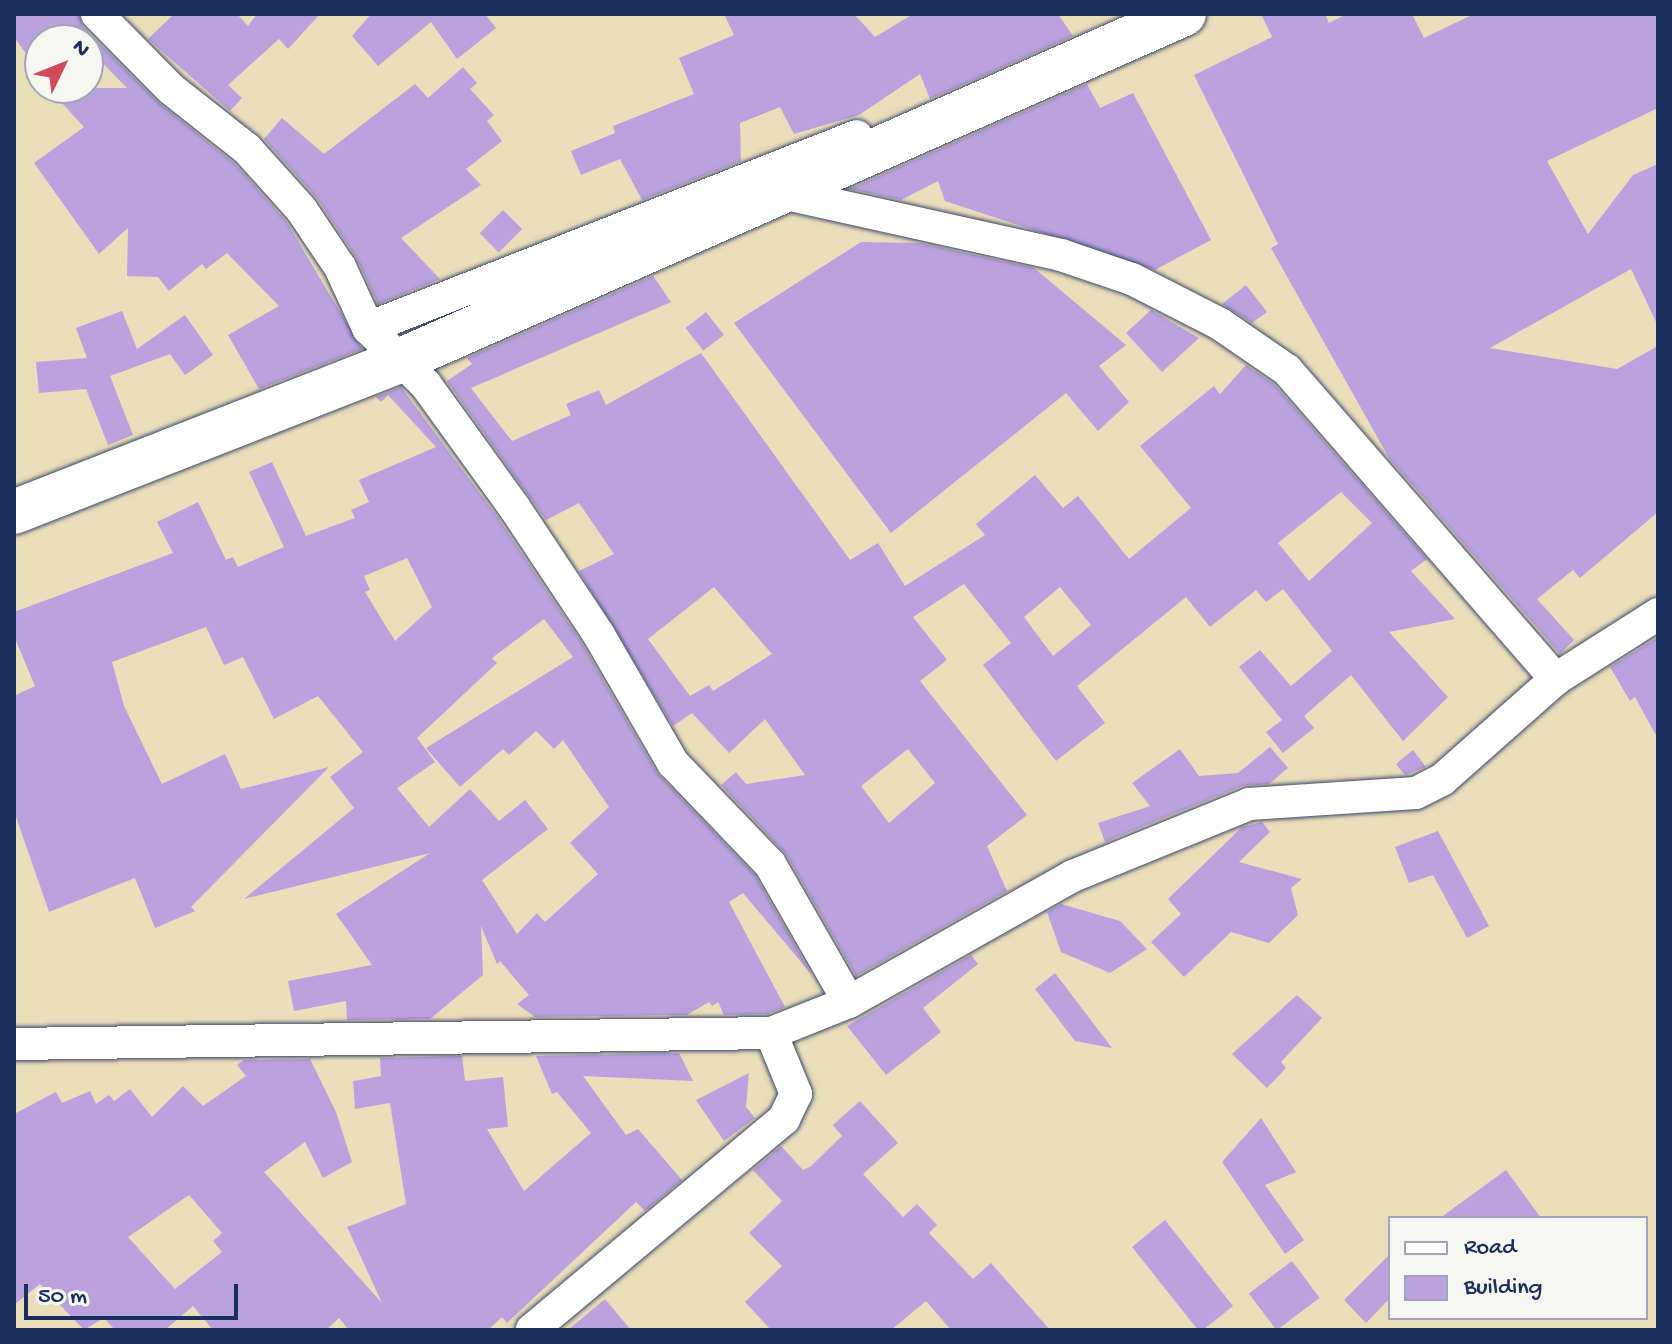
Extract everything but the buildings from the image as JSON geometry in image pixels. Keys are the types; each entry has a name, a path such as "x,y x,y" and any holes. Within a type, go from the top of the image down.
{"main road":[{"path":"14,512 401,360 773,191 1184,14"}],"street":[{"path":"97,14 171,89 247,149 301,209 340,267 368,328 426,385 514,507 599,635 673,763 770,864 849,1002"},
{"path":"368,328 1156,14"},
{"path":"773,191 1061,255 1132,279 1220,324 1287,370 1556,679"},
{"path":"14,1044 771,1033 849,1002 1073,876 1249,804 1264,799 1389,799 1416,793 1443,779 1556,679 1658,614"},
{"path":"532,1330 784,1119 796,1094 771,1033"}]}
